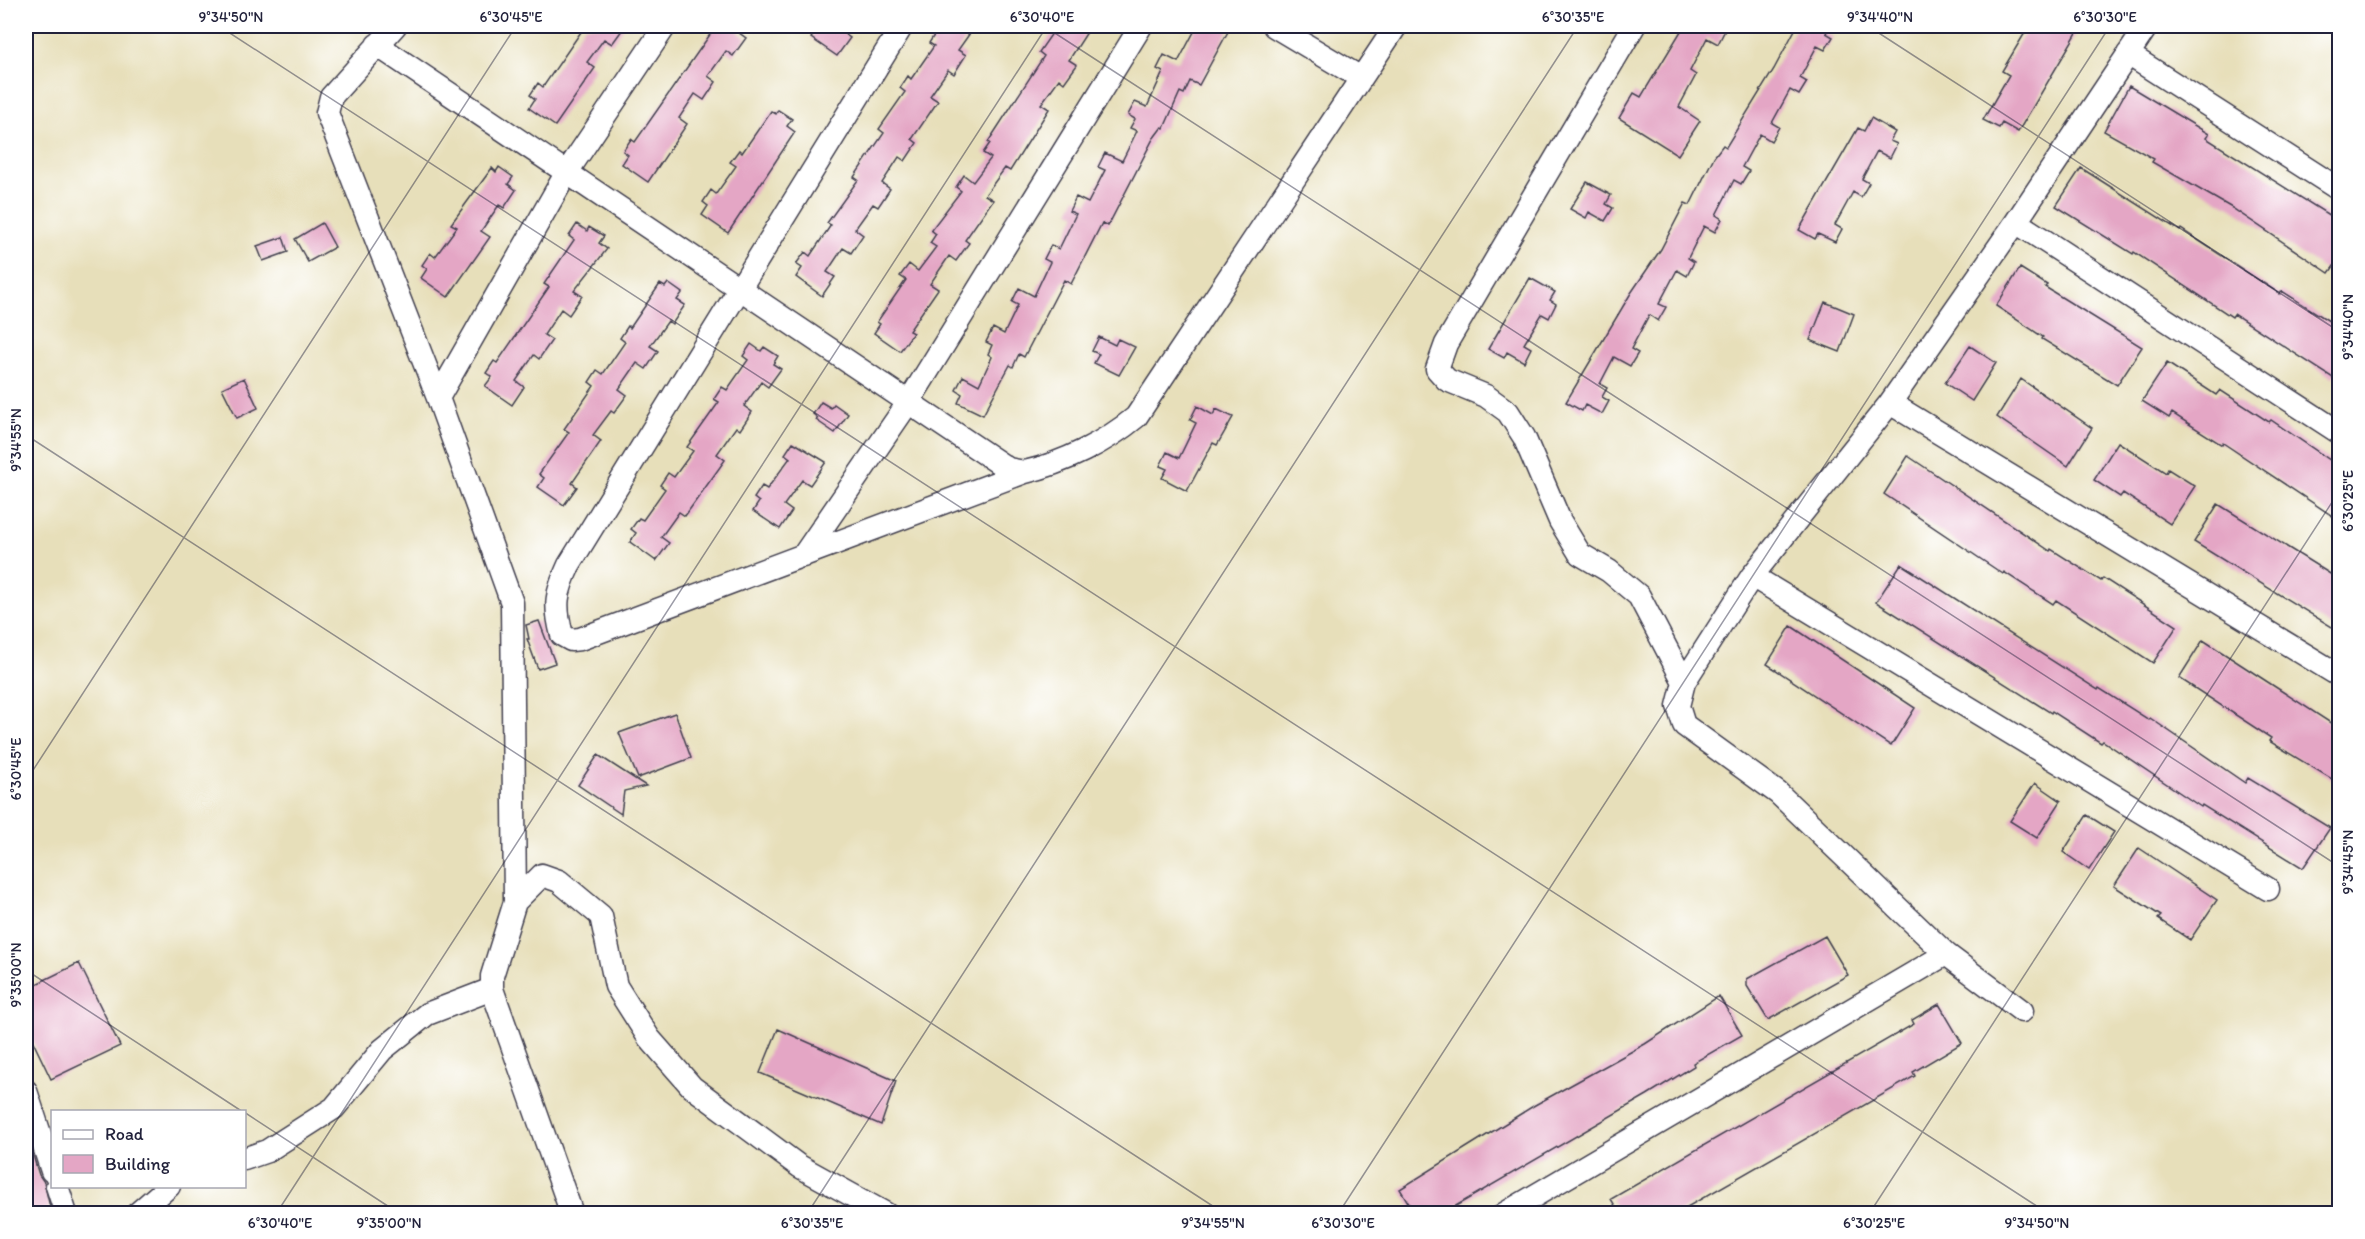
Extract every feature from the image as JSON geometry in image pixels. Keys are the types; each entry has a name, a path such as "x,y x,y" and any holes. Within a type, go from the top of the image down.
{"street":[{"path":"395,26 331,97 327,113 438,398 512,603 515,902 492,976 492,989 572,1214"},
{"path":"438,398 567,171 665,26"},
{"path":"902,26 568,565 560,584 555,609 562,635 571,640 580,639 1040,468 1115,435 1136,417 1396,26"},
{"path":"803,556 908,404 1141,26"},
{"path":"1274,26 1361,78"},
{"path":"1634,26 1446,344 1437,369 1447,380 1486,396 1509,412 1524,437 1560,521 1580,554 1609,571 1639,596 1684,682"},
{"path":"2022,1011 1946,954 1778,793 1684,725 1678,706 1684,682 1752,576 1890,403 2016,222 2147,26"},
{"path":"377,45 567,171 908,404 1008,469 1025,472"},
{"path":"2128,54 2340,189"},
{"path":"2016,222 2340,433"},
{"path":"1890,403 2340,676"},
{"path":"1752,576 2268,889"},
{"path":"515,902 542,875 559,881 601,916 615,986 649,1038 692,1087 799,1166 886,1214"},
{"path":"1504,1214 1946,954"},
{"path":"246,1158 267,1151 334,1108 382,1050 427,1014 492,989"},
{"path":"26,1091 51,1168"},
{"path":"58,1188 66,1214"},
{"path":"137,1214 167,1188"}],"building":[{"path":"585,26 625,26 612,44 604,39 587,62 595,68 555,126 529,108 535,99 530,95 538,83 543,87"},
{"path":"716,26 743,26 738,32 746,38 733,56 726,51 708,76 716,82 704,100 695,94 679,118 687,124 648,182 622,164 628,155 623,151 631,139 635,142"},
{"path":"819,26 846,26 842,32 850,38 837,56 811,38"},
{"path":"940,26 975,26 958,50 966,55 954,74 948,70 930,96 938,101 912,139 917,143 905,161 899,157 882,183 890,189 878,207 873,204 855,229 863,235 851,253 843,248 827,272 835,277 822,296 796,277 802,268 796,264 805,252 810,256 831,225 827,223 858,180 854,177 884,133 879,129 905,92 900,88 908,76 911,79 934,46 929,43"},
{"path":"1057,26 1091,26 1069,60 1077,65 1064,83 1059,79 1041,104 1049,109 1010,171 1005,168 985,195 993,200 965,240 969,243 956,261 949,256 930,284 938,289 909,331 913,333 900,351 874,333 880,324 877,322 906,280 900,276 909,264 918,271 936,247 930,243 936,234 931,230 961,191 956,187 964,175 973,182 991,158 983,153 990,143 988,142 1044,56 1039,52"},
{"path":"1186,26 1231,26 1199,85 1190,81 1184,94 1180,92 1164,128 1162,127 1153,139 1108,226 1102,223 1071,284 1064,280 1024,357 1019,354 1013,367 1010,365 983,415 958,403 962,394 956,390 963,376 979,385 992,357 988,354 992,345 986,342 993,328 1004,334 1018,305 1012,302 1019,288 1034,296 1050,262 1044,259 1051,245 1059,249 1076,214 1069,211 1076,197 1088,203 1105,170 1098,167 1105,153 1122,161 1137,131 1130,128 1135,119 1128,115 1135,102 1147,107 1163,72 1157,69 1164,55 1178,62 1195,30"},
{"path":"1684,26 1716,26 1725,30 1718,44 1707,38 1690,71 1696,75 1679,107 1700,121 1678,155 1619,118 1634,93 1641,97"},
{"path":"1797,26 1830,26 1826,33 1833,37 1825,50 1817,46 1800,78 1807,82 1799,95 1790,90 1772,123 1779,127 1771,141 1760,134 1742,167 1749,171 1741,184 1734,180 1716,215 1722,219 1715,232 1704,226 1688,258 1694,262 1687,276 1677,270 1659,304 1666,307 1658,321 1649,315 1631,349 1638,353 1630,366 1614,357 1600,384 1607,388 1602,397 1609,401 1602,414 1585,405 1582,411 1566,402 1631,293 1661,249 1685,203 1690,205 1714,157 1723,145 1726,147 1774,69"},
{"path":"2029,26 2081,26 2018,132 2002,123 1999,128 1983,120 2009,75 2002,71"},
{"path":"2129,86 2209,134 2206,138 2340,222 2340,258 2329,273 2232,208 2152,162 2154,159 2104,131"},
{"path":"778,110 792,119 787,126 795,132 728,233 702,215 708,206 703,202 711,190 716,194 736,166 730,162 739,150 742,153 771,111 776,114"},
{"path":"1871,118 1895,132 1890,141 1897,144 1890,158 1877,151 1862,179 1869,183 1861,197 1853,192 1835,225 1842,229 1835,242 1818,234 1815,239 1799,230 1858,128 1864,131"},
{"path":"499,167 513,177 508,184 516,190 504,208 499,205 481,231 490,237 448,297 421,278 427,269 422,265 430,253 435,257 457,227 451,224 492,168 496,172"},
{"path":"2081,168 2180,231 2181,229 2280,294 2282,291 2340,328 2340,367 2333,378 2234,314 2232,317 2134,252 2133,254 2056,206"},
{"path":"1587,182 1611,195 1606,204 1613,208 1605,221 1589,212 1586,218 1570,209"},
{"path":"322,223 335,247 308,262 295,239"},
{"path":"577,224 587,231 589,227 604,236 599,243 607,249 574,291 582,296 569,315 561,309 544,335 552,340 539,359 534,355 516,381 524,387 512,405 485,386 492,377 486,373 494,361 497,363 549,287 544,284 574,240 569,236"},
{"path":"283,237 288,252 263,261 257,246"},
{"path":"2020,268 2047,285 2045,287 2142,347 2117,385 2042,339 2043,337 1996,306"},
{"path":"1530,278 1555,292 1550,300 1556,304 1549,318 1542,314 1524,344 1531,348 1524,362 1507,352 1504,358 1488,349"},
{"path":"668,283 682,293 677,300 685,305 672,324 668,321 650,346 658,351 646,369 637,363 619,389 627,395 614,413 611,411 593,435 601,441 572,483 577,487 564,505 538,487 544,478 539,474 569,432 564,429 594,386 589,382 597,370 603,374 625,342 620,338 628,326 630,328 660,284 665,287"},
{"path":"1825,302 1854,314 1840,352 1810,340"},
{"path":"1099,337 1115,345 1118,339 1135,347 1119,375 1094,363 1099,354 1092,351"},
{"path":"751,344 761,351 764,347 778,356 773,364 781,369 768,387 761,382 744,406 752,412 740,430 736,427 717,454 725,460 685,516 679,512 661,537 669,543 656,561 630,542 636,533 631,529 639,518 643,520 665,489 660,485 668,473 674,477 693,451 687,447 719,402 714,399 722,387 727,390 748,360 743,356"},
{"path":"1970,346 1996,363 1972,401 1945,383"},
{"path":"2167,363 2216,395 2220,390 2269,422 2271,420 2340,467 2340,521 2223,443 2222,445 2172,413 2169,418 2142,401"},
{"path":"244,378 258,408 237,418 222,388"},
{"path":"2021,379 2092,428 2068,466 1997,417"},
{"path":"821,402 831,408 834,404 848,414 835,433 816,420 818,418 813,414"},
{"path":"1197,406 1213,415 1216,409 1233,417 1217,445 1213,443 1187,491 1162,478 1167,469 1160,466 1167,452 1179,458 1196,423 1190,420"},
{"path":"793,442 826,462 810,485 802,480 784,505 792,511 780,529 753,511 759,502 754,498 762,486 767,489 790,458 785,454"},
{"path":"2118,442 2166,473 2168,469 2195,486 2170,524 2123,493 2120,497 2094,480"},
{"path":"1908,456 2050,551 2051,549 2101,581 2103,578 2177,626 2153,663 2056,600 2053,604 2004,572 2003,574 1884,494"},
{"path":"2218,504 2340,580 2340,632 2194,542"},
{"path":"1901,564 2098,690 2099,688 2149,720 2150,718 2245,783 2248,778 2330,828 2303,868 2202,805 2201,807 2103,741 2101,743 2052,711 2051,713 1876,602"},
{"path":"539,621 555,663 538,669 527,639 529,639 526,625"},
{"path":"1791,626 1915,708 1891,746 1767,664"},
{"path":"2203,640 2340,729 2340,784 2269,741 2271,738 2179,678"},
{"path":"675,713 691,758 638,778 619,733"},
{"path":"598,755 646,786 624,791 621,814 578,785"},
{"path":"2035,783 2061,801 2037,838 2010,821"},
{"path":"2087,815 2114,832 2089,870 2063,852"},
{"path":"2139,848 2217,900 2190,940 2158,919 2161,916 2114,886"},
{"path":"1825,936 1848,975 1768,1020 1747,986 1747,979"},
{"path":"79,963 120,1046 51,1079 26,1027 26,989"},
{"path":"1719,996 1742,1035 1693,1063 1694,1066 1647,1095 1442,1214 1415,1214 1400,1189 1535,1105 1645,1044"},
{"path":"1939,1004 1962,1043 1913,1072 1915,1076 1675,1214 1620,1214 1611,1199 1914,1024 1912,1020"},
{"path":"778,1029 896,1081 881,1125 760,1073"},
{"path":"26,1133 39,1175 44,1182 50,1207 37,1214 26,1214"}]}
